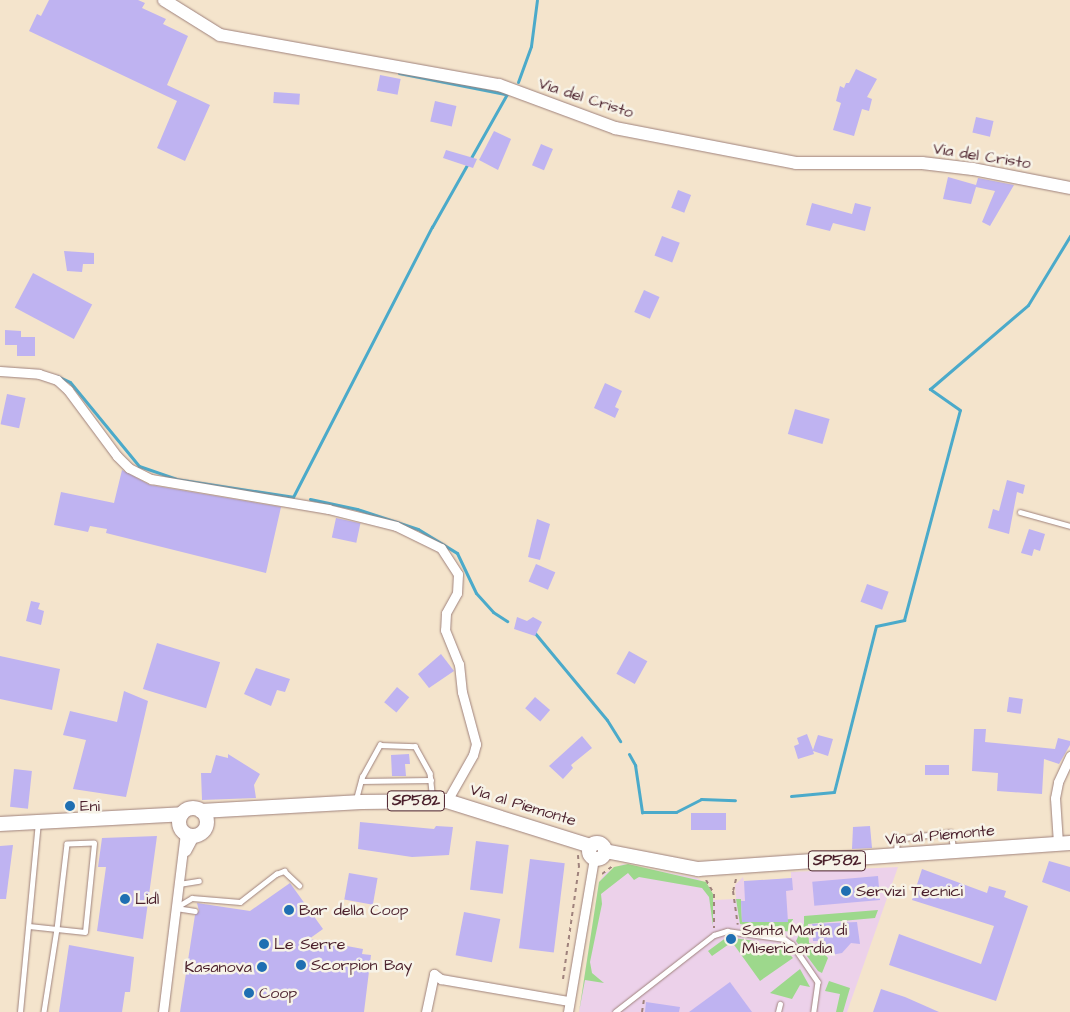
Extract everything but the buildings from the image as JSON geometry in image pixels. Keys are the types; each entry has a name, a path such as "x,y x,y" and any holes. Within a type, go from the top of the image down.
{"main road":[{"name":"Via al Piemonte","path":"185,827 190,809 204,817 235,810 355,802 440,801 592,852 598,843 605,851 688,869 1064,843"},
{"name":"Via al Piemonte","path":"0,824 147,814 202,832 204,817"}],"street":[{"name":"Via del Cristo","path":"164,0 220,35 499,85 615,128 796,163 922,163 973,168 1070,188"},
{"path":"0,371 39,374 56,380 68,390 117,456 129,468 151,479 260,495 346,513 396,526 441,548 458,574 457,593 446,613 445,630 459,664 462,692 476,744 473,755 440,801"},
{"path":"1064,843 1055,798 1058,782 1070,756"},
{"path":"163,1012 185,827"},
{"path":"568,1012 565,1001 592,852"},
{"path":"426,1012 434,974 441,979 565,1001"}],"lane":[{"path":"1020,512 1070,526"},
{"path":"355,802 361,781 380,745 415,746 440,801"},
{"path":"361,781 431,780"},
{"path":"20,1012 38,822"},
{"path":"896,856 897,839 952,832 954,851"},
{"path":"29,926 57,929 85,932 94,843 67,844 57,929 44,1012"},
{"path":"176,908 192,898 240,902 276,874 284,871 299,884"},
{"path":"179,884 199,881"},
{"path":"176,908 195,911"},
{"path":"615,1012 714,935 727,931 784,939 792,944 818,982 814,1012"},
{"path":"778,1012 780,1004"}],"path":[{"path":"565,1001 579,867 575,851"},
{"path":"599,878 617,864"},
{"path":"739,925 736,921 733,886 741,875"},
{"path":"702,878 708,882 714,894 712,930"},
{"path":"746,940 755,941 753,950 775,953 776,944 782,946"},
{"path":"638,1000 645,995 642,1012"}],"shaded area":[{"name":"Santa Maria di Misericordia","path":"623,864 697,878 709,886 714,900 736,899 735,885 743,877 744,882 791,878 791,872 898,867 847,1012 579,1012 599,882 605,873"}],"green space":[{"path":"628,864 706,882 713,894 713,926 709,897 702,888 639,877 634,880 628,873 601,894 602,904 590,962 592,973 604,983 585,980 579,1012 599,882 614,867"},
{"path":"736,899 741,899 742,922 793,919 791,932 740,924"},
{"path":"878,910 875,918 808,924 809,943 817,945 828,958 822,973 818,971 796,941 804,924 804,916"},
{"path":"727,937 755,941 754,950 775,953 776,945 782,946 793,958 760,981 732,942 712,956 708,951"},
{"path":"800,969 810,987 800,985 792,999 770,993"},
{"path":"829,981 850,988 843,1012 836,1012 840,994 825,991"}],"waterway":[{"path":"518,82 531,46 537,0"},
{"path":"399,73 505,94"},
{"path":"57,376 70,382 139,466 176,479 293,497 432,227 507,94"},
{"path":"791,796 834,792 876,626 904,620 960,410 930,389 1028,305 1070,236"},
{"path":"310,499 357,509 418,529 457,553 476,593 493,612 507,621"},
{"path":"534,632 607,720 620,741"},
{"path":"629,754 635,765 642,812 676,812 701,799 735,800"}],"place":[{"name":"Eni","path":"70,806"},
{"name":"Servizi Tecnici","path":"846,891"},
{"name":"Lidl","path":"125,899"},
{"name":"Bar della Coop","path":"289,910"},
{"name":"Santa Maria di Misericordia","path":"731,939"},
{"name":"Le Serre","path":"264,944"},
{"name":"Scorpion Bay","path":"301,965"},
{"name":"Kasanova","path":"262,967"},
{"name":"Coop","path":"249,993"}]}
